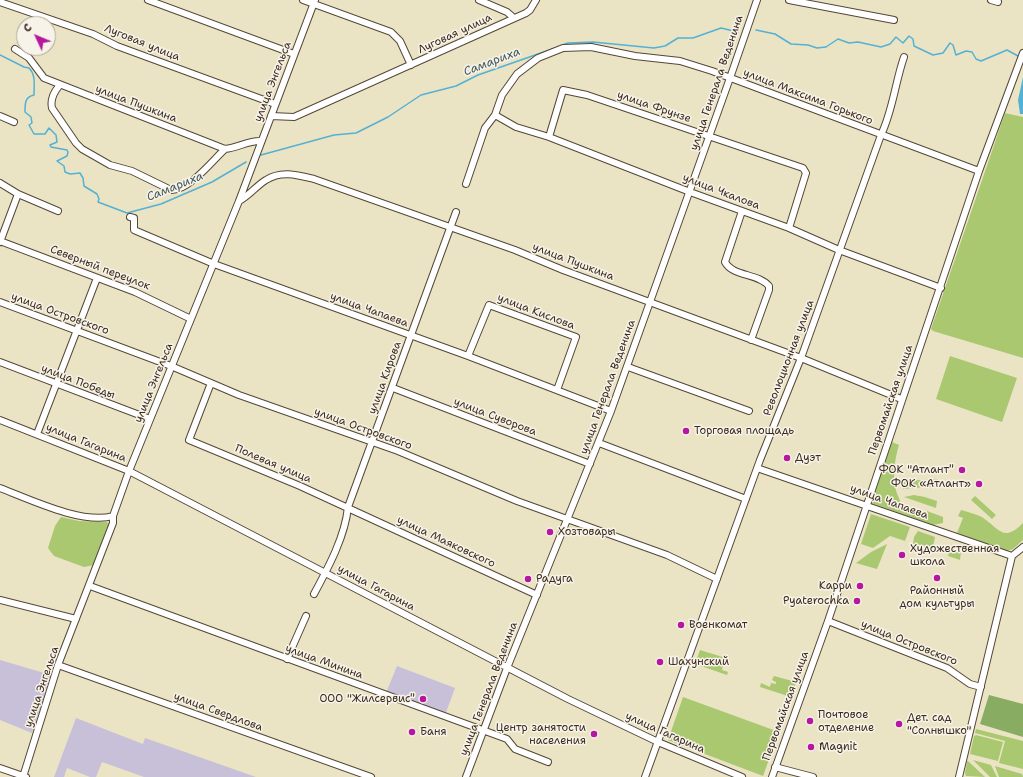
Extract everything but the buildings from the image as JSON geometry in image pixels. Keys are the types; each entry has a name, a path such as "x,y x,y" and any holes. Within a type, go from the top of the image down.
{"street":[{"path":"148,0 294,54"},
{"path":"303,0 314,2 391,32 400,41 411,65"},
{"path":"479,0 507,12 514,18 530,10 536,0"},
{"name":"улица Генерала Веденина","path":"466,777 507,668 599,443 628,367 757,0"},
{"path":"789,0 894,20"},
{"path":"991,0 998,2"},
{"name":"Луговая улица","path":"0,2 93,34 117,46 275,104"},
{"name":"улица Энгельса","path":"24,777 58,666 113,523 113,516 129,471 239,201 314,2"},
{"name":"Луговая улица","path":"271,116 294,118 514,18"},
{"name":"улица Максима Горького","path":"495,115 502,95 517,74 538,58 563,48 591,47 635,56 680,61 730,78 979,171"},
{"name":"улица Пушкина","path":"15,49 29,58 44,78 60,86 225,149"},
{"name":"Первомайская улица","path":"772,777 828,621 901,398 941,288 979,171 1023,53"},
{"name":"Революционная улица","path":"645,777 757,468 801,358 839,250 890,114 894,101 896,82 904,57"},
{"path":"60,86 54,92 51,102 52,106 76,143 91,155 110,165 132,171 163,187 175,190 181,187 204,171 225,149 236,148 253,140 261,141"},
{"name":"улица Фрунзе","path":"549,137 563,90 587,95 803,168 805,170 805,182 789,228"},
{"path":"466,184 486,128 495,115"},
{"name":"улица Чкалова","path":"495,115 516,127 549,137 690,192 789,228 839,250 941,288"},
{"path":"0,116 14,122"},
{"name":"улица Пушкина","path":"239,201 266,179 288,173 314,179 451,227 650,301 801,358 901,398"},
{"path":"0,183 18,194 58,211"},
{"path":"0,241 18,194"},
{"path":"742,211 725,262 731,269 764,282 769,286 769,290 751,340"},
{"name":"улица Кирова","path":"314,594 325,573 345,524 348,508 456,212"},
{"name":"улица Чапаева","path":"130,217 134,218 134,230 214,264 468,356 611,411"},
{"name":"Северный переулок","path":"0,241 135,292 191,319"},
{"path":"37,434 97,278"},
{"name":"улица Островского","path":"0,302 171,366 239,395 372,443 568,519 667,555 717,579"},
{"name":"улица Кислова","path":"468,356 489,305 576,337 556,390"},
{"name":"улица Победы","path":"0,362 150,419"},
{"path":"628,367 749,410"},
{"name":"Полевая улица","path":"211,383 189,440 348,508"},
{"name":"улица Суворова","path":"393,388 590,464"},
{"name":"улица Гагарина","path":"0,420 129,471 507,668 658,742 742,777"},
{"path":"599,443 746,499"},
{"name":"улица Чапаева","path":"757,468 1012,556"},
{"path":"0,488 76,515 105,519 113,516"},
{"name":"улица Маяковского","path":"348,508 536,595"},
{"path":"959,777 1012,556 1023,547"},
{"name":"улица Минина","path":"90,586 507,739 515,749 548,762"},
{"path":"0,600 76,619"},
{"path":"287,659 306,616"},
{"name":"улица Островского","path":"828,621 947,668 970,684 981,687"},
{"name":"улица Свердлова","path":"58,666 371,777"},
{"path":"775,767 813,777"},
{"path":"0,768 24,777"}],"shaded area":[{"path":"0,660 51,675 32,733 0,720"},
{"path":"397,666 455,688 445,715 386,693"},
{"path":"76,718 143,744 145,738 256,777 144,777 102,762 96,777 90,777 67,768 64,777 54,777"}],"green space":[{"path":"1005,113 1023,117 1023,358 933,331 931,329"},
{"path":"950,356 1017,378 1002,422 936,399"},
{"path":"892,442 899,445 895,461 894,479 900,505 925,515 927,511 943,517 943,523 933,525 871,503"},
{"path":"938,479 938,486 903,489 903,481"},
{"path":"914,495 937,501 936,508 904,497"},
{"path":"975,496 996,515 992,519 971,500"},
{"path":"961,510 982,517 1002,532 1006,533 1011,532 1023,523 1023,540 1013,549 1007,551 957,533 963,518 958,516"},
{"path":"871,514 910,527 905,541 890,536 873,548 861,544"},
{"path":"61,517 79,521 107,522 109,524 94,565 84,567 54,556 48,548 55,526"},
{"path":"918,531 935,537 933,547 913,544 914,537"},
{"path":"887,544 877,569 856,563 871,552"},
{"path":"950,547 961,552 960,560 948,556"},
{"path":"700,650 726,658 724,663 720,661 719,663 723,665 722,670 728,672 727,675 695,664"},
{"path":"774,676 796,682 791,697 760,687 761,683 770,687 771,683 776,684 776,682 772,680"},
{"path":"989,695 1023,704 1023,737 980,724"},
{"path":"683,697 779,732 763,776 668,740"},
{"path":"976,729 1023,741 1023,769 999,763 1005,741 975,733"},
{"path":"976,735 1003,742 998,761 970,754 974,736"},
{"path":"973,760 991,765 997,777 990,777"},
{"path":"968,761 985,777 966,776"},
{"path":"995,766 1022,774 1023,777 999,777"}],"water":[{"path":"1023,77 1023,114 1020,114 1018,100"}],"waterway":[{"name":"Самариха","path":"562,45 568,43 593,42 654,48 665,46 678,38 693,38 721,28 738,32"},
{"name":"Самариха","path":"756,30 775,34 791,44 808,45 817,48 826,47 838,39 849,43 858,42 881,47 890,44 896,37 903,43 909,36 913,39 914,46 933,55 943,53 950,43 953,45 956,55 966,51 972,52 976,59 981,61 1007,50 1018,56"},
{"name":"Самариха","path":"261,155 334,135 356,133 388,117 421,95 456,86 478,75 558,47"},
{"name":"Самариха","path":"0,55 29,68 33,74 34,80 34,95 29,97 25,103 25,112 31,117 32,123 29,125 34,134 45,134 49,128 56,135 57,142 50,145 51,147 67,150 68,152 67,156 57,161 64,166 65,172 70,174 80,173 83,178 84,186 97,194 99,199 98,202 127,213 161,204 212,182 246,162"}],"place":[{"name":"Торговая площадь","path":"686,431"},
{"name":"Дуэт","path":"787,458"},
{"name":"ФОК \"Атлант\"","path":"962,470"},
{"name":"ФОК «Атлант»","path":"979,484"},
{"name":"Хозтовары","path":"550,532"},
{"name":"Художественная школа","path":"902,555"},
{"name":"Районный дом культуры","path":"937,578"},
{"name":"Радуга","path":"528,579"},
{"name":"Карри","path":"860,586"},
{"name":"Pyaterochka","path":"857,601"},
{"name":"Военкомат","path":"681,625"},
{"name":"Шахунский","path":"660,662"},
{"name":"ООО \"Жилсервис\"","path":"423,699"},
{"name":"Почтовое отделение","path":"810,721"},
{"name":"Дет. сад \"Солнышко\"","path":"899,724"},
{"name":"Баня","path":"412,732"},
{"name":"Центр занятости населения","path":"594,734"},
{"name":"Magnit","path":"811,747"}]}
